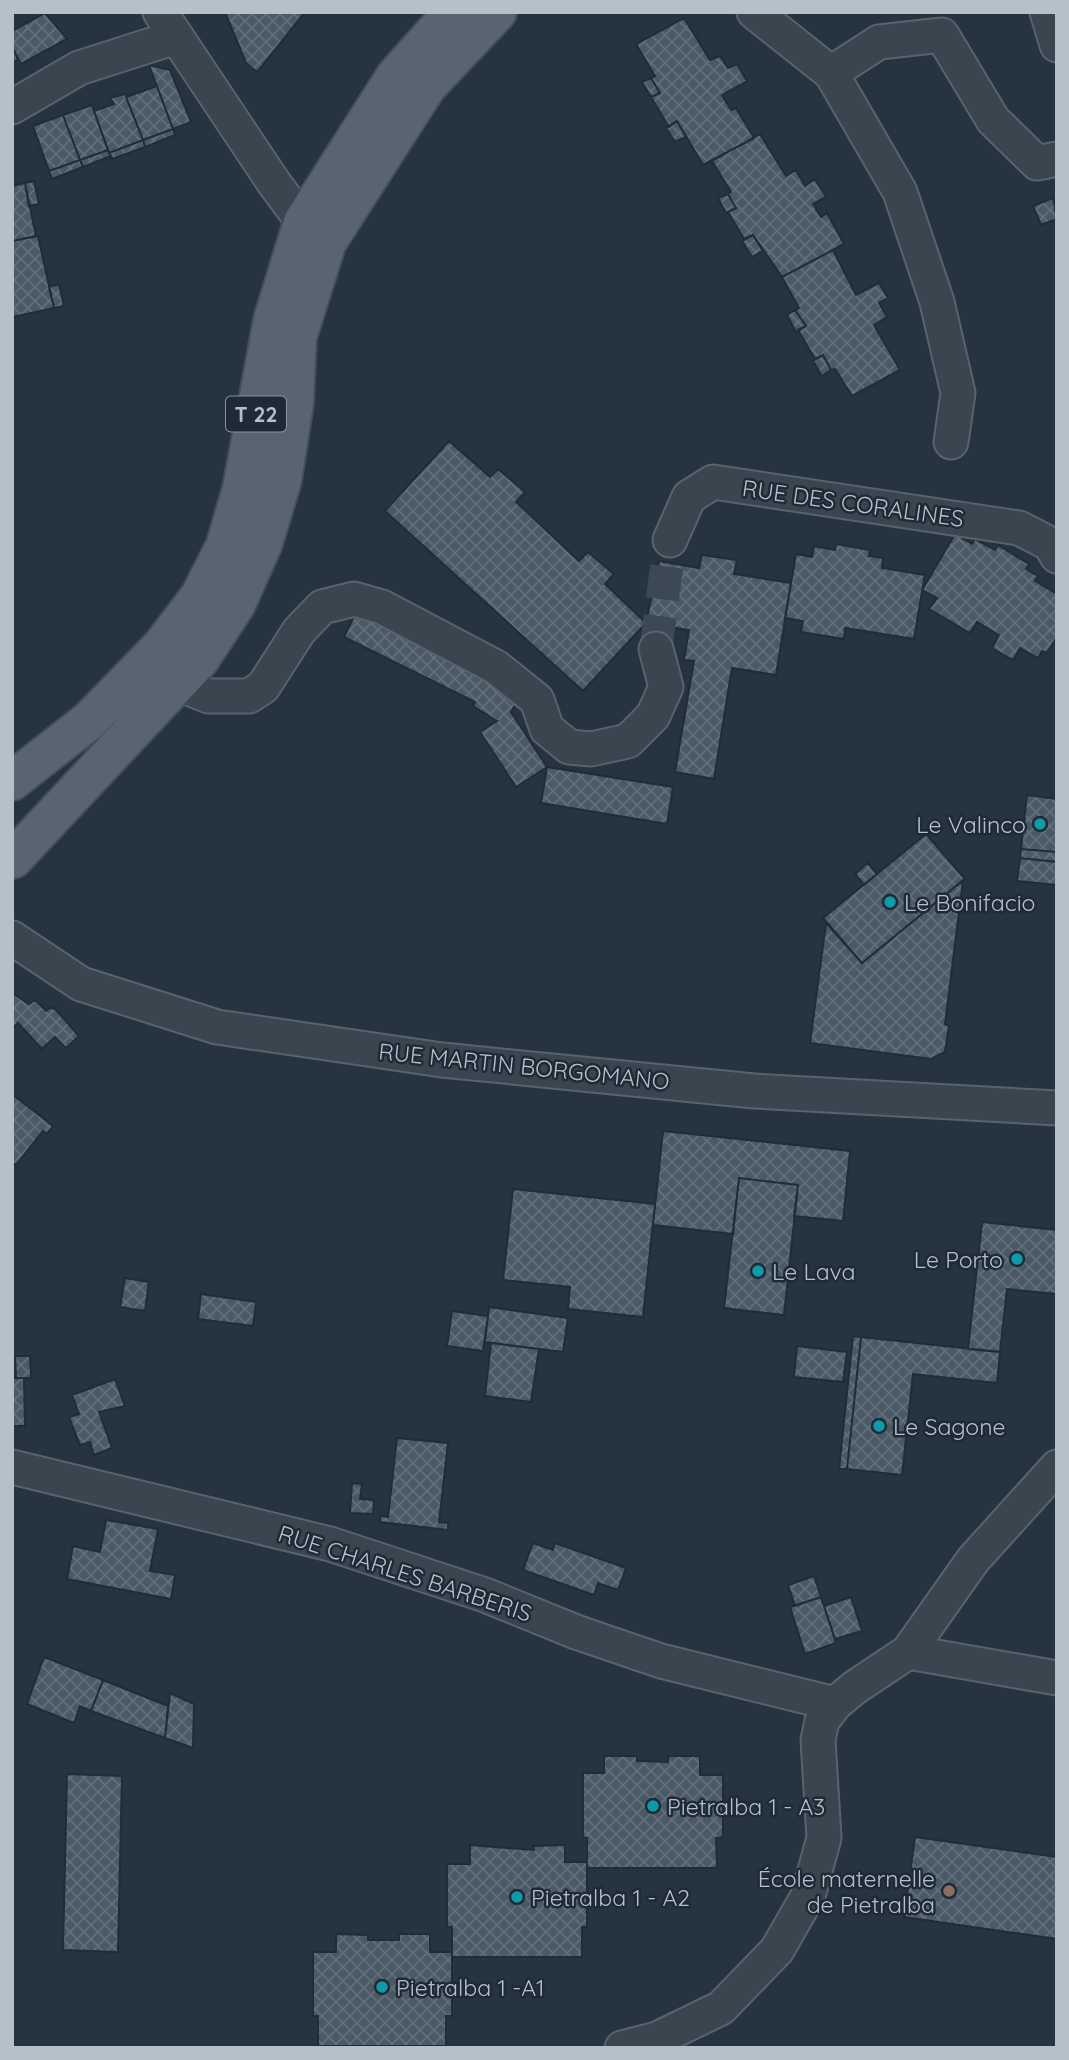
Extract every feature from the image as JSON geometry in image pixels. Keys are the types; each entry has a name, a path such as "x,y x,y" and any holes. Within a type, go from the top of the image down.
{"main road":[{"name":"T 22","path":"12,781 90,720 162,646 200,596 225,547 242,489 273,320 395,77 453,12"},
{"name":"T 22","path":"13,858 200,659 236,604 263,543 282,480 294,403 297,337 315,232 427,86 496,12"},
{"path":"12,875 13,858"}],"street":[{"path":"754,12 831,73 900,192 937,302 958,393 951,442"},
{"path":"1047,12 1057,46"},
{"path":"12,107 79,68 168,25 315,232"},
{"path":"831,73 879,42 942,35 993,120 1037,163 1057,159"},
{"name":"RUE DES CORALINES","path":"670,540 689,497 713,482 1019,528 1050,544 1057,556"},
{"path":"177,682 208,696 249,696 263,687 299,631 322,607 354,599 382,607 496,667 537,700 547,729 569,747 591,749 628,741 653,716 666,687 656,649"},
{"name":"RUE MARTIN BORGOMANO","path":"12,938 81,984 217,1027 442,1060 754,1091 1057,1108"},
{"name":"RUE CHARLES BARBERIS","path":"12,1467 330,1544 485,1595 576,1632 661,1661 835,1704"},
{"path":"622,2048 657,2039 721,2008 777,1950 808,1896 824,1838 818,1740 822,1721 835,1704 908,1652 973,1560 1057,1467"},
{"path":"908,1652 1057,1678"}],"building":[{"path":"225,12 305,12 257,72 246,63"},
{"path":"45,13 67,39 21,64 12,47 12,31"},
{"path":"684,18 710,60 720,56 728,68 737,64 747,81 722,95 731,110 736,108 754,138 703,165 677,121 669,127 651,97 660,93 651,78 655,76 636,44"},
{"path":"12,47 18,60 12,62"},
{"path":"149,65 170,70 191,122 173,129"},
{"path":"651,78 660,93 651,97 642,82"},
{"path":"157,86 173,129 143,140 126,97"},
{"path":"125,94 143,140 109,153 94,111 114,104 110,98"},
{"path":"92,105 108,150 80,160 63,115"},
{"path":"63,115 80,160 49,171 33,126"},
{"path":"677,121 686,137 675,142 666,128"},
{"path":"173,129 175,135 145,147 143,140"},
{"path":"760,134 786,176 796,170 805,186 815,179 826,197 813,204 821,217 827,213 844,244 782,277 753,235 744,239 728,212 736,208 728,194 731,192 712,161"},
{"path":"143,140 145,147 112,159 109,153"},
{"path":"108,150 111,156 83,167 80,160"},
{"path":"80,160 83,167 52,179 49,171"},
{"path":"34,181 39,204 29,206 25,183"},
{"path":"25,183 36,236 12,241 12,186"},
{"path":"728,194 736,208 726,213 718,198"},
{"path":"1053,198 1057,219 1041,225 1033,206"},
{"path":"753,235 763,251 752,257 742,241"},
{"path":"38,236 54,308 13,317 12,241"},
{"path":"833,250 856,295 879,283 888,298 879,303 887,317 874,325 900,370 852,396 835,369 831,370 823,355 815,359 798,330 806,326 795,310 799,308 782,277"},
{"path":"59,284 64,306 54,308 49,287"},
{"path":"795,310 806,326 796,332 787,315"},
{"path":"823,355 831,370 822,376 813,361"},
{"path":"449,441 490,477 498,469 525,492 516,502 579,561 588,552 614,574 605,584 646,623 583,691 385,511"},
{"path":"955,534 972,544 975,539 995,550 998,545 1029,564 1026,569 1038,576 1035,581 1057,594 1057,637 1047,653 1042,651 1038,658 1020,648 1013,660 992,648 999,635 977,622 970,633 929,609 937,598 922,590"},
{"path":"836,544 870,550 869,556 883,558 882,568 925,575 914,639 845,628 844,639 801,632 803,621 785,618 796,554 812,557 814,546 835,550"},
{"path":"702,555 737,560 734,574 791,583 776,675 732,668 714,779 675,772 694,661 684,660 689,630 646,623 659,561 699,568"},
{"path":"356,612 502,688 518,700 511,712 547,767 516,787 480,732 497,721 473,706 475,702 344,637"},
{"path":"547,767 673,787 667,824 541,803"},
{"name":"Le Valinco","path":"1027,795 1057,799 1057,852 1021,849"},
{"name":"Le Bonifacio","path":"926,834 965,879 862,963 823,918"},
{"path":"1021,849 1057,852 1057,862 1020,858"},
{"path":"1020,858 1057,862 1057,885 1017,881"},
{"path":"868,863 877,874 864,885 855,874"},
{"path":"963,880 945,1024 949,1026 945,1052 931,1059 810,1043 826,923 862,963"},
{"path":"12,993 29,1004 35,1000 46,1011 51,1007 56,1010 79,1036 66,1048 55,1037 42,1049 18,1023 12,1029"},
{"path":"12,1094 53,1126 47,1134 43,1131 16,1165 12,1162"},
{"path":"663,1131 850,1151 843,1221 794,1216 798,1185 739,1178 733,1234 653,1225"},
{"name":"Le Lava","path":"739,1178 798,1185 784,1315 724,1308"},
{"path":"513,1189 655,1204 643,1317 568,1309 570,1287 503,1280"},
{"name":"Le Porto","path":"982,1222 1057,1230 1057,1294 1007,1289 1000,1352 968,1349"},
{"path":"125,1278 149,1282 145,1311 120,1307"},
{"path":"201,1294 256,1302 253,1326 198,1319"},
{"path":"489,1307 568,1318 563,1352 485,1342"},
{"path":"452,1311 488,1316 483,1351 447,1346"},
{"path":"853,1336 861,1337 847,1469 839,1469"},
{"name":"Le Sagone","path":"861,1337 1000,1352 997,1383 913,1374 902,1475 847,1469"},
{"path":"491,1343 539,1349 531,1402 485,1396"},
{"path":"797,1346 847,1352 843,1382 794,1377"},
{"path":"15,1356 30,1356 31,1378 16,1378"},
{"path":"12,1378 24,1378 25,1426 12,1426"},
{"path":"115,1379 125,1406 99,1412 112,1448 94,1455 90,1442 80,1445 69,1417 79,1414 72,1395"},
{"path":"397,1438 448,1443 439,1522 448,1523 448,1530 380,1522 380,1516 388,1517"},
{"path":"352,1483 362,1484 360,1499 374,1500 373,1514 350,1513"},
{"path":"106,1520 158,1529 150,1571 175,1575 171,1599 67,1579 73,1546 100,1552"},
{"path":"533,1543 553,1550 555,1543 626,1568 618,1590 598,1583 594,1595 523,1570"},
{"path":"814,1576 821,1597 795,1606 788,1585"},
{"path":"821,1597 836,1643 805,1654 790,1607"},
{"path":"851,1597 862,1631 835,1639 824,1606"},
{"path":"44,1657 103,1680 91,1711 80,1706 74,1723 27,1704"},
{"path":"103,1680 168,1706 165,1738 91,1711"},
{"path":"170,1693 194,1704 193,1748 165,1738"},
{"name":"Pietralba 1 - A3","path":"604,1756 637,1756 637,1761 668,1762 668,1756 700,1756 700,1775 723,1775 723,1837 716,1838 717,1868 587,1868 587,1838 583,1837 583,1773 604,1773"},
{"path":"67,1774 122,1776 118,1952 63,1950"},
{"path":"915,1837 1057,1857 1057,1939 904,1917"},
{"name":"Pietralba 1 - A2","path":"470,1845 534,1850 533,1846 565,1845 565,1862 587,1862 587,1927 582,1927 582,1957 452,1957 452,1927 447,1927 447,1864 470,1864"},
{"name":"Pietralba 1 -A1","path":"336,1934 368,1935 368,1940 399,1940 399,1934 430,1934 430,1952 452,1952 452,2016 446,2016 446,2046 318,2046 318,2016 313,2016 313,1952 336,1952"}],"tunnel":[{"path":"656,649 670,540"}],"place":[{"name":"Le Valinco","path":"1040,824"},
{"name":"Le Bonifacio","path":"890,902"},
{"name":"Le Porto","path":"1017,1259"},
{"name":"Le Lava","path":"758,1271"},
{"name":"Le Sagone","path":"879,1426"},
{"name":"Pietralba 1 - A3","path":"653,1806"},
{"name":"École maternelle de Pietralba","path":"949,1891"},
{"name":"Pietralba 1 - A2","path":"517,1897"},
{"name":"Pietralba 1 -A1","path":"382,1987"}]}
